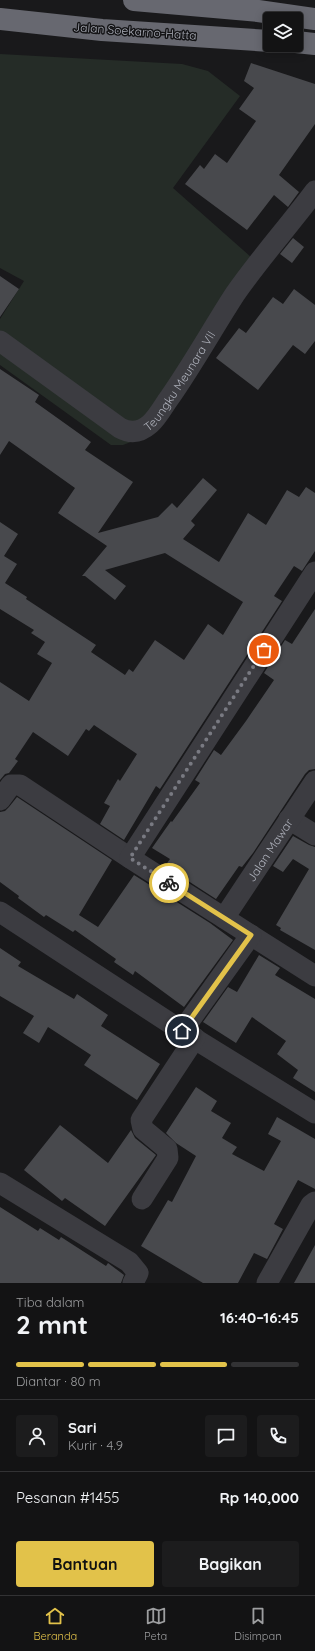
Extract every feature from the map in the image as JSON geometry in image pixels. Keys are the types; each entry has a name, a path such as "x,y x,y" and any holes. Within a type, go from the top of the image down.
{"highway":[{"path":"134,0 315,19"},
{"name":"Jalan Soekarno-Hatta","path":"0,20 102,30 263,41"},
{"path":"303,43 315,44"}],"street":[{"name":"Teungku Meunara VII","path":"0,341 120,428 131,432 142,429 152,422 183,378 240,288 315,191"},
{"path":"130,858 315,572"},
{"name":"Jalan Mawar","path":"224,918 315,781"},
{"path":"0,800 11,785 20,785 130,858 315,976"},
{"path":"289,819 315,836"},
{"path":"0,912 188,1034 315,1113"},
{"path":"142,1199 168,1158 166,1149 143,1129 141,1120 188,1034 251,935"},
{"path":"0,1183 130,1262 138,1273 133,1283"},
{"path":"267,1283 311,1205 315,1202"}],"shaded area":[{"path":"0,54 182,64 208,71 240,96 173,188 260,265 136,440 123,445 111,445 0,365 0,319 24,281 0,268"}],"building":[{"path":"251,63 315,84 315,124 279,175 299,192 288,207 274,195 247,230 185,184 200,165 204,169 215,154 227,163 256,121 239,109 254,88 244,81"},
{"path":"293,238 304,247 292,263 280,254"},
{"path":"0,276 19,289 0,317"},
{"path":"294,289 315,305 315,341 305,354 293,345 258,390 216,358 239,328 246,333 273,297 283,304"},
{"path":"0,369 39,395 35,402 91,442 85,450 133,482 98,533 158,517 172,503 177,508 203,478 217,490 191,521 195,525 183,539 219,562 248,513 266,525 287,490 299,497 306,487 315,493 315,551 302,571 294,566 274,596 282,601 160,789 156,786 124,840 100,824 110,806 104,803 118,779 120,781 137,754 94,725 89,731 86,729 68,756 33,732 15,759 18,761 9,773 5,774 0,780 0,682 29,701 52,663 37,654 45,642 31,633 34,630 0,609 0,522 18,534 4,556 17,564 5,583 27,597 26,599 96,645 91,652 125,675 129,669 133,672 155,640 184,660 208,624 223,635 243,602 165,553 105,570 126,586 115,600 85,576 82,576 107,546 58,513 75,488 9,441 0,455"},
{"path":"315,609 315,769 309,770 305,774 253,853 242,867 239,866 216,899 165,866 170,859 152,848 200,783 195,780 214,750 221,755 274,680 264,673 285,640 292,644"},
{"path":"17,797 112,860 79,915 98,927 134,875 210,923 233,940 184,1007 135,971 133,975 114,962 116,959 75,930 73,932 46,915 44,917 18,898 19,896 0,882 0,812 5,811"},
{"path":"293,836 315,847 315,950 280,930 281,928 276,925 309,869 293,859 283,872 273,866"},
{"path":"0,948 21,962 18,966 74,999 77,994 108,1015 101,1026 160,1064 137,1100 84,1065 91,1055 48,1027 39,1043 23,1033 34,1016 0,996"},
{"path":"259,955 280,968 275,975 315,999 315,1092 293,1078 298,1070 277,1054 286,1041 252,1017 236,1043 203,1022 228,987 237,992"},
{"path":"196,1087 217,1101 211,1111 231,1123 222,1138 237,1147 232,1154 264,1171 281,1141 268,1134 277,1117 315,1139 315,1189 298,1180 274,1224 283,1229 267,1259 254,1253 238,1283 203,1283 141,1246 168,1200 172,1202 196,1156 176,1143 166,1133"},
{"path":"60,1125 108,1163 131,1130 135,1138 156,1155 105,1226 65,1198 62,1201 24,1170"},
{"path":"0,1207 38,1231 40,1228 59,1240 61,1237 106,1266 108,1263 124,1275 121,1283 0,1283"},
{"path":"315,1245 315,1283 294,1283"}],"way so far":[{"path":"169,883 130,858 264,650"}],"route":[{"path":"169,883 251,935 182,1031"}]}
